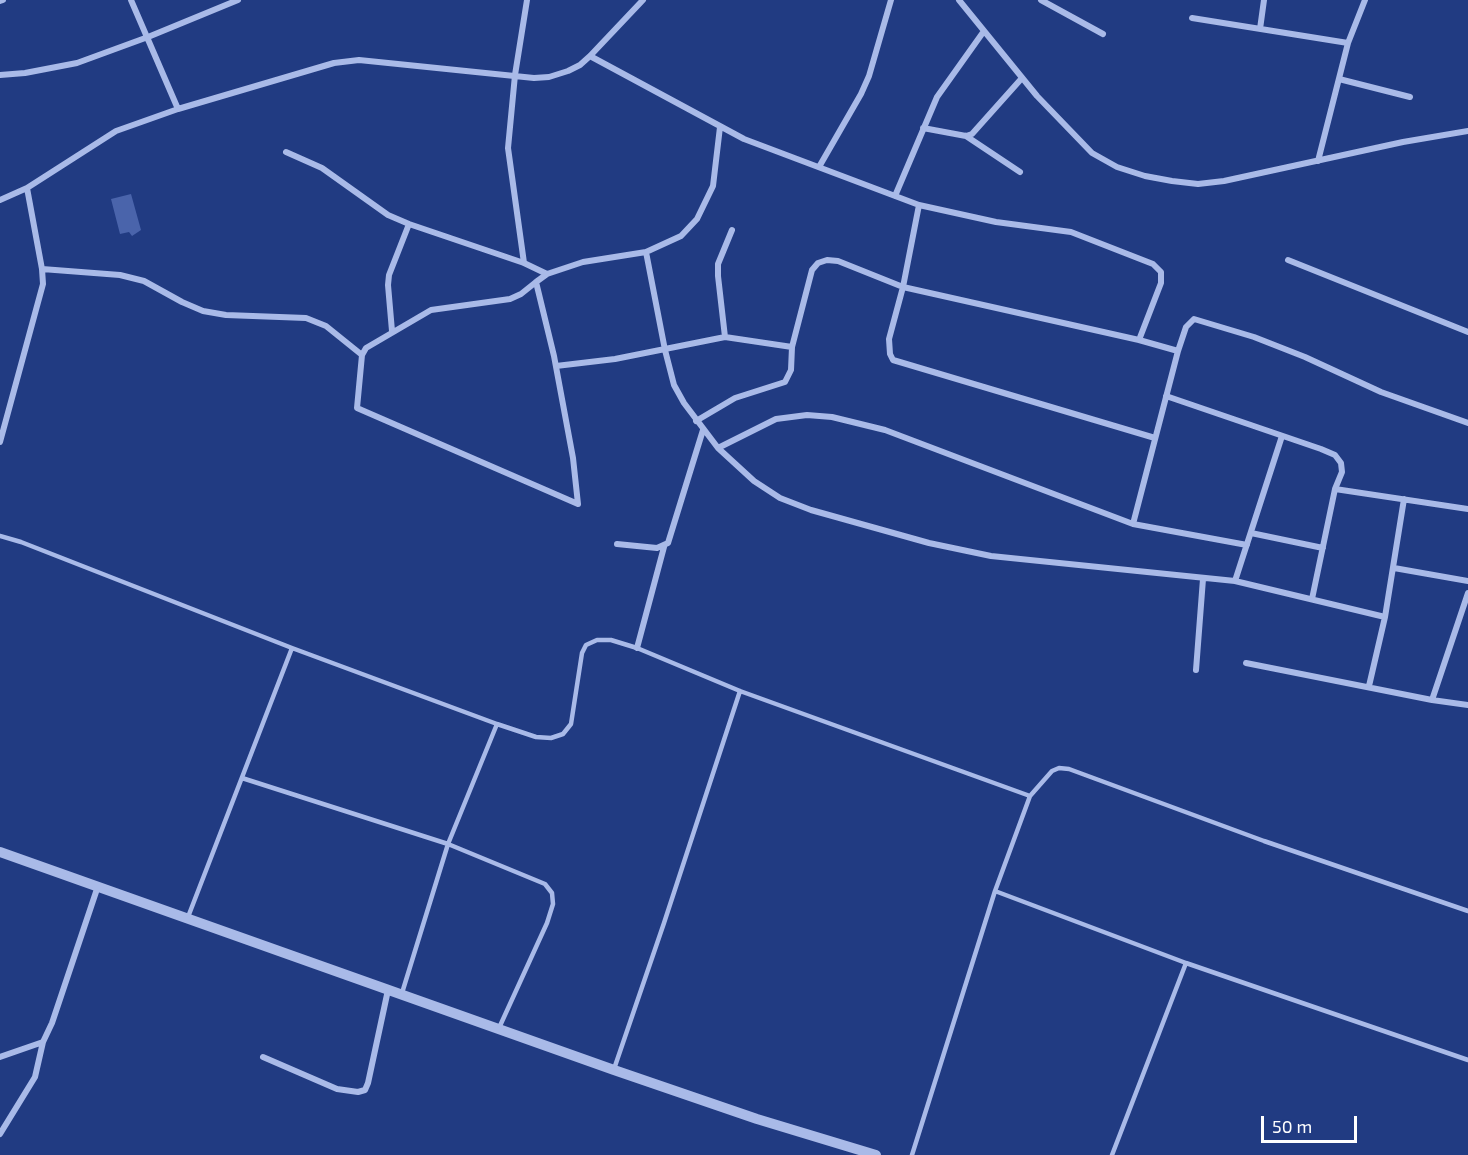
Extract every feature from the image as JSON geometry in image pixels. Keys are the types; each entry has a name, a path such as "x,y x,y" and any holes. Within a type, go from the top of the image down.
{"street":[{"path":"131,0 178,109"},
{"path":"0,75 25,73 77,63 148,37 237,0"},
{"path":"524,263 508,148 515,75 527,0"},
{"path":"0,200 27,189 116,131 178,109 312,68 359,60 549,77 580,65 643,0"},
{"path":"819,167 869,76 891,0"},
{"path":"959,0 1022,78 1092,153 1117,167 1145,176 1198,184 1224,181 1403,142 1468,131"},
{"path":"1041,0 1103,33"},
{"path":"1260,29 1264,0"},
{"path":"1318,161 1348,43 1365,0"},
{"path":"1192,18 1348,43"},
{"path":"896,196 923,128 945,84 984,31"},
{"path":"590,56 744,139 919,205 996,222 1071,232 1153,264 1161,272 1161,283 1139,340"},
{"path":"966,136 977,131 1022,78"},
{"path":"1339,79 1410,97"},
{"path":"536,282 556,366 573,458 578,504 357,408 362,355 366,348 392,331 431,310 510,299 521,294 536,282 547,274 583,262 646,252 681,236 697,219 713,186 720,127"},
{"path":"923,128 966,136 1020,172"},
{"path":"286,152 314,164 371,204 409,224 524,263 547,274"},
{"path":"0,442 41,296 42,269 27,189"},
{"path":"919,205 903,287 889,339 890,354 893,360 1155,438"},
{"path":"392,331 389,275 409,224"},
{"path":"725,337 717,276 718,264 732,230"},
{"path":"646,252 674,385 696,421 718,448 754,481 780,498 811,510 929,543 991,556 1236,581 1385,617"},
{"path":"696,421 735,398 785,382 791,370 792,347 812,270 818,263 827,260 838,261 903,287 1139,340 1178,351"},
{"path":"1288,260 1468,332"},
{"path":"42,269 120,275 144,281 203,311 226,315 306,318 326,326 362,355"},
{"path":"1133,524 1178,351 1190,321 1198,319 1254,337 1305,357 1381,392 1468,423"},
{"path":"556,366 615,359 725,337 792,347"},
{"path":"1166,396 1335,455 1341,463 1341,472 1335,489 1312,599"},
{"path":"718,448 776,419 807,415 832,417 885,430 1133,524 1247,545"},
{"path":"637,648 664,547 668,543 703,430"},
{"path":"1236,581 1282,436"},
{"path":"1335,489 1468,508"},
{"path":"1369,686 1385,617 1404,499"},
{"path":"1251,533 1323,548"},
{"path":"617,544 646,548 664,547"},
{"path":"1394,568 1468,581"},
{"path":"1196,670 1203,579"},
{"path":"1432,700 1468,593"},
{"path":"1246,663 1468,705"},
{"path":"0,852 614,1070 757,1119 876,1155"},
{"path":"0,1134 33,1083 43,1042 52,1023 98,886"},
{"path":"263,1057 337,1089 358,1092 365,1090 388,990"},
{"path":"0,1056 43,1042"}],"lane":[{"path":"0,536 21,542 292,648 497,724 543,738 563,734 571,724 582,653 586,645 597,640 612,640 637,648 740,691 1030,796"},
{"path":"188,917 292,648"},
{"path":"614,1070 740,691"},
{"path":"401,995 448,844 497,724"},
{"path":"912,1155 995,891 1030,796 1052,771 1059,768 1069,769 1264,841 1468,911"},
{"path":"242,778 448,844 545,884 552,893 553,904 547,923 499,1028"},
{"path":"995,891 1186,963 1468,1060"},
{"path":"1112,1155 1186,963"}],"building":[{"path":"131,194 141,230 132,236 129,232 120,234 111,199"}]}
